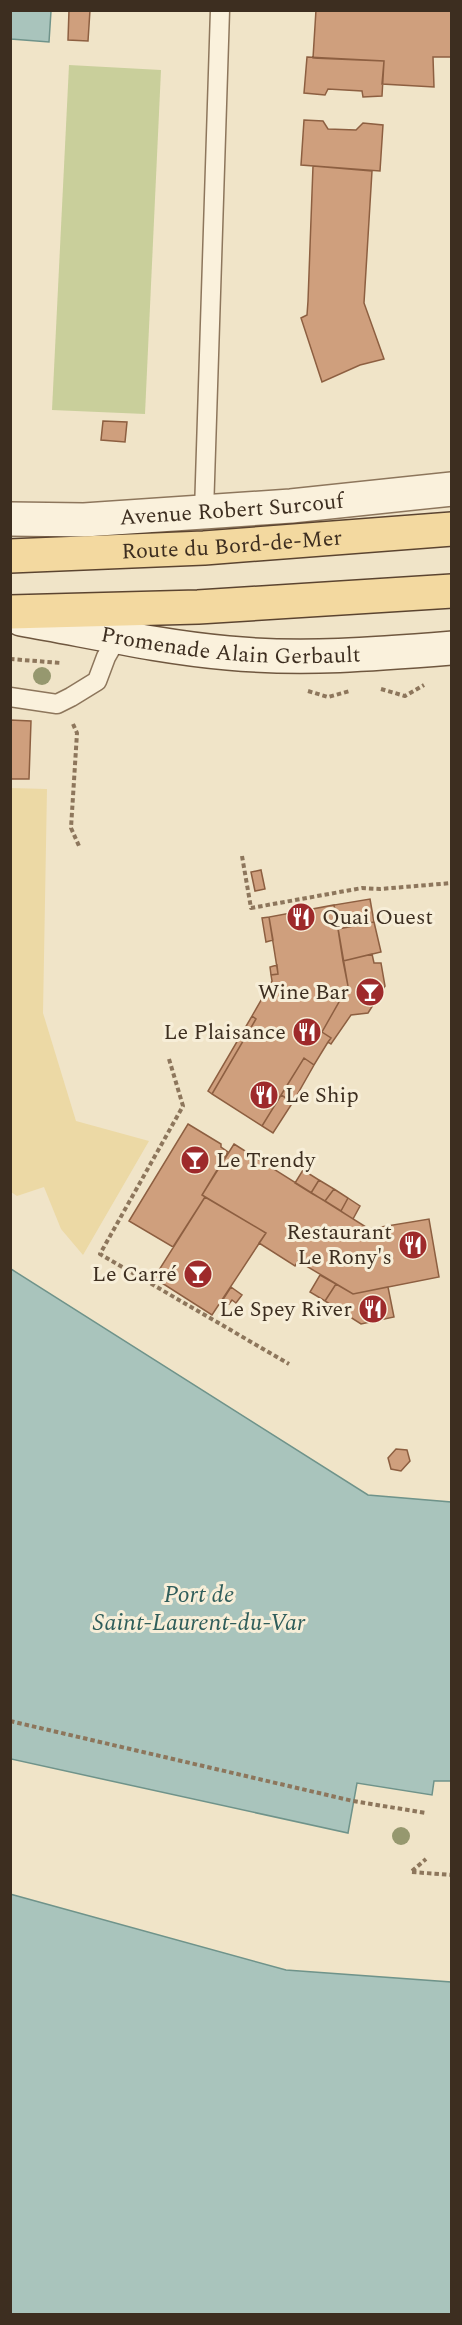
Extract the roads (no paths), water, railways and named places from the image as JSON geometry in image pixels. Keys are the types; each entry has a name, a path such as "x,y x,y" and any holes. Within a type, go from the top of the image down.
{"main road":[{"name":"Route du Bord-de-Mer","path":"10,556 204,548 452,530"},
{"path":"10,612 198,607 452,591"}],"street":[{"name":"Avenue Robert Surcouf","path":"10,519 84,520 204,512 451,489"},
{"name":"Promenade Alain Gerbault","path":"10,618 208,651 284,656 363,655 452,648"}],"lane":[{"path":"204,512 220,10"},
{"path":"10,698 57,704 71,697 97,681 106,657 118,636"}],"water":[{"path":"10,11 51,11 49,42 11,39"},
{"name":"Port de Saint-Laurent-du-Var","path":"11,1269 368,1495 451,1502 451,1781 434,1781 432,1795 357,1783 348,1833 11,1759"},
{"path":"10,1894 286,1970 451,1982 451,2314 11,2314"}],"place":[{"name":"Quai Ouest","path":"301,917"},
{"name":"Wine Bar","path":"370,992"},
{"name":"Le Plaisance","path":"307,1032"},
{"name":"Le Ship","path":"264,1095"},
{"name":"Le Trendy","path":"195,1160"},
{"name":"Restaurant Le Rony's","path":"413,1245"},
{"name":"Le Carré","path":"198,1274"},
{"name":"Le Spey River","path":"373,1309"}]}
